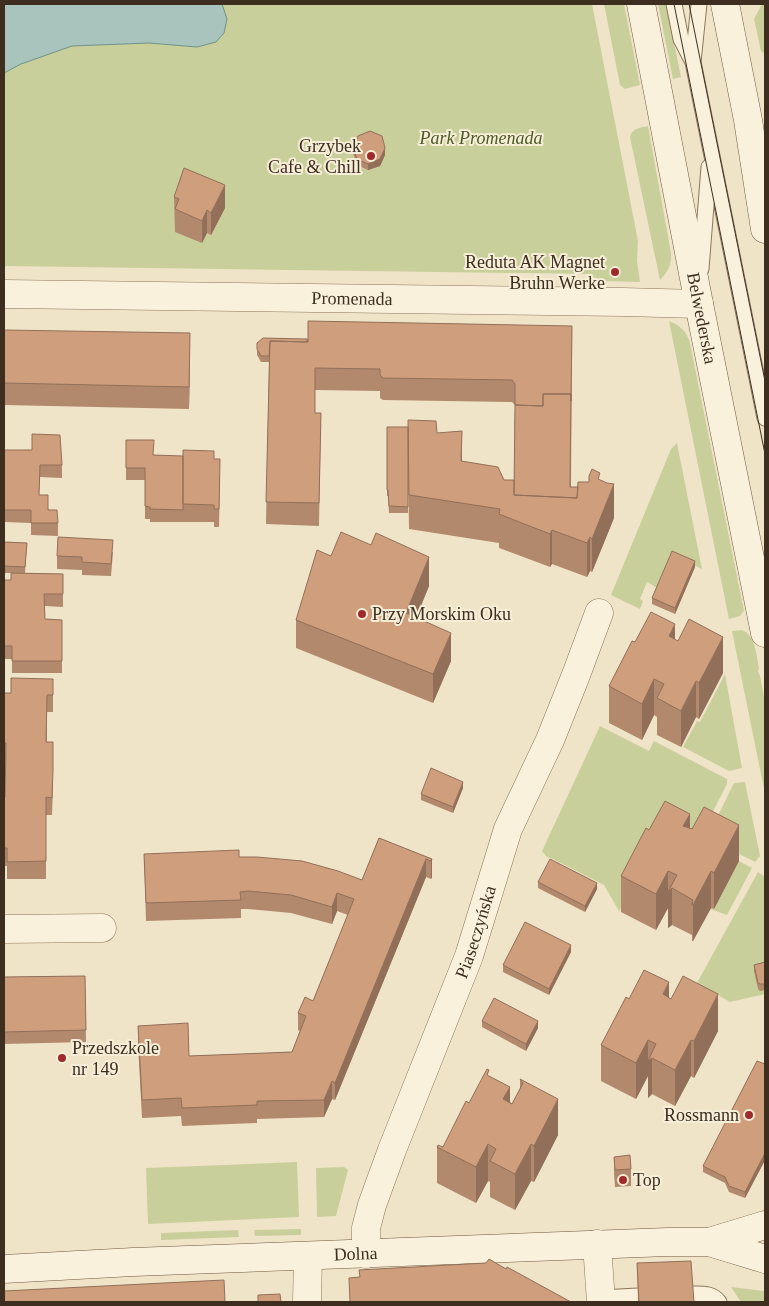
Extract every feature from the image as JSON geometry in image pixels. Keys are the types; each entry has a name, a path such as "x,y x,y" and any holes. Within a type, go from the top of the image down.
{"street":[{"name":"Belwederska","path":"641,4 698,304 765,633"},
{"path":"725,4 759,159 765,229"},
{"name":"Promenada","path":"4,294 698,304"},
{"name":"Piaseczyńska","path":"366,1254 366,1228 372,1205 469,956 508,829 550,740 599,613"},
{"path":"4,929 102,928"},
{"name":"Dolna","path":"709,1242 765,1224"},
{"name":"Dolna","path":"4,1269 133,1262 668,1242 709,1242 765,1259"},
{"path":"596,1244 601,1300"},
{"path":"307,1302 308,1256"}],"lane":[{"path":"674,4 681,40 693,62 765,418"},
{"path":"693,62 699,4"},
{"path":"698,304 711,148"},
{"path":"692,1294 709,1294 719,1302"},
{"path":"601,1300 638,1296"}],"green space":[{"name":"Park Promenada","path":"4,4 592,4 638,241 637,261 640,282 597,281 591,274 4,266"},
{"path":"604,4 624,4 640,85 625,89 620,85"},
{"path":"658,4 666,4 681,77 673,79"},
{"path":"762,4 765,4 765,54 761,51 754,19"},
{"path":"648,126 671,253 669,268 660,280 630,137 634,130"},
{"path":"669,321 682,329 690,343 744,611 740,616 729,619"},
{"path":"677,443 702,569 670,554 657,588 647,582 640,599 643,601 640,609 611,595 671,449"},
{"path":"742,630 750,636 755,646 765,702 765,794 732,631"},
{"path":"725,674 742,768 729,771 683,747 697,721 700,722"},
{"path":"600,726 649,751 654,741 727,779 727,784 705,827 645,863 619,911 604,885 547,857 542,851"},
{"path":"745,782 760,856 755,862 709,839 708,836 734,783"},
{"path":"739,861 752,868 727,915 710,909 714,909"},
{"path":"758,872 764,876 765,884 765,969 755,971 758,989 765,990 765,994 730,1002 697,983"},
{"path":"297,1162 299,1217 148,1224 146,1168"},
{"path":"344,1167 348,1170 336,1216 317,1217 316,1168"},
{"path":"301,1229 301,1235 255,1236 254,1230"},
{"path":"238,1230 239,1237 161,1240 161,1233"},
{"path":"731,1287 765,1291 765,1302 741,1302"}],"water":[{"path":"4,4 222,4 227,19 224,33 216,42 197,47 149,43 72,46 21,64 4,73"}],"building":[{"path":"370,131 382,136 385,148 380,159 368,164 357,159 353,147 358,136"},
{"path":"184,168 225,185 211,213 207,210 202,221 175,209 179,199 174,197"},
{"path":"308,321 572,326 571,401 571,394 543,394 543,406 515,405 515,384 512,380 383,378 380,375 380,369 315,368 315,413 321,413 319,503 266,502 270,341 308,342"},
{"path":"4,330 190,333 189,387 4,383"},
{"path":"263,338 307,339 307,342 270,341 269,356 261,356 257,349 257,343"},
{"path":"543,394 571,394 570,487 578,487 577,498 514,495 515,405 543,406"},
{"path":"408,420 436,421 437,433 462,431 461,461 498,467 504,480 514,480 514,495 577,498 578,482 589,482 592,469 600,473 598,479 614,484 592,539 590,537 587,543 552,530 550,534 499,514 500,509 409,495"},
{"path":"387,427 408,427 408,507 389,506 387,490"},
{"path":"32,434 60,435 62,465 40,465 39,495 48,495 48,510 57,510 58,523 31,523 31,510 4,510 4,450 32,450"},
{"path":"126,440 154,440 153,455 183,456 183,510 150,509 150,507 145,506 145,468 126,468"},
{"path":"183,450 214,451 214,459 220,459 219,509 214,509 214,505 183,504"},
{"name":"Przy Morskim Oku","path":"341,532 371,545 376,533 429,557 406,613 451,633 433,674 296,620 317,550 331,556"},
{"path":"58,537 113,540 111,564 82,562 82,557 57,556"},
{"path":"4,542 27,543 25,567 4,566"},
{"path":"672,551 695,561 675,608 652,598"},
{"path":"11,573 63,574 63,594 44,594 45,619 62,620 62,661 12,661 12,646 4,646 4,580 11,580"},
{"path":"651,612 675,624 669,636 678,641 689,619 723,637 699,683 696,681 681,711 657,698 664,684 654,679 642,704 609,686 632,641 635,642"},
{"path":"11,678 53,679 53,695 47,695 46,742 53,742 53,770 52,798 46,797 46,861 7,862 7,848 4,848 6,743 4,743 4,693 11,693"},
{"path":"431,768 463,782 453,807 421,794"},
{"path":"665,801 690,814 683,826 692,829 704,807 739,825 714,873 711,871 693,905 693,900 672,888 668,892 677,875 668,871 656,894 621,876 646,828 649,830"},
{"path":"379,838 432,859 431,861 426,859 335,1083 332,1081 324,1100 257,1101 257,1105 182,1108 181,1098 142,1100 138,1026 188,1023 189,1056 292,1052 306,1016 298,1013 305,997 313,1001 354,899 337,893 332,907 291,895 248,891 240,892 241,900 146,903 144,854 239,850 239,857 302,861 362,880"},
{"path":"550,859 597,883 585,906 538,882"},
{"path":"525,922 571,945 549,989 503,965"},
{"path":"765,962 765,984 760,984 758,983 754,965"},
{"path":"644,970 669,982 663,994 671,999 683,976 718,994 694,1041 691,1040 675,1070 652,1058 648,1061 656,1044 648,1040 636,1063 601,1045 626,997 629,999"},
{"path":"85,976 86,1030 4,1032 4,977"},
{"path":"494,998 538,1021 526,1044 482,1021"},
{"name":"Rossmann","path":"757,1061 765,1064 765,1153 745,1192 729,1186 725,1177 703,1166"},
{"path":"487,1069 489,1070 487,1075 510,1087 503,1099 512,1104 523,1083 520,1079 558,1099 534,1146 531,1144 515,1174 490,1161 496,1149 488,1144 476,1167 437,1147 438,1145 443,1147 466,1101 469,1103"},
{"path":"630,1155 631,1169 615,1170 614,1157"},
{"path":"489,1259 571,1302 350,1302 349,1278 360,1277 359,1270 486,1263"},
{"path":"691,1261 694,1302 639,1302 637,1263"},
{"path":"224,1280 225,1302 4,1302 4,1291"},
{"path":"280,1294 281,1302 258,1302 258,1295"}],"tram line":[{"path":"674,4 765,454"},
{"path":"689,4 765,381"}],"place":[{"name":"Grzybek Cafe & Chill","path":"371,156"},
{"name":"Reduta AK Magnet Bruhn Werke","path":"615,272"},
{"name":"Przy Morskim Oku","path":"362,614"},
{"name":"Przedszkole nr 149","path":"62,1058"},
{"name":"Rossmann","path":"749,1115"},
{"name":"Top","path":"623,1180"}]}
